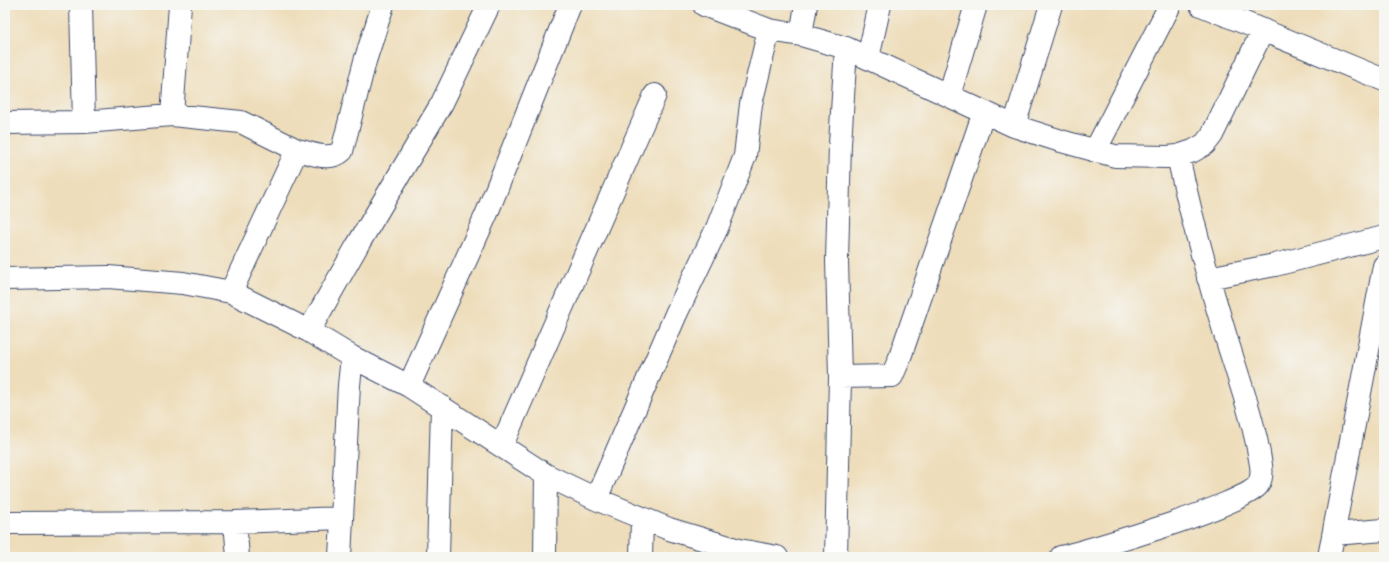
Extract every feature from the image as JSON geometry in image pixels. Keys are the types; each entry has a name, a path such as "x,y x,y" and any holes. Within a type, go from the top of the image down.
{"street":[{"path":"81,5 84,122"},
{"path":"172,115 180,5"},
{"path":"5,123 84,122 172,115 241,122 297,150 331,157 337,156 342,151 365,61 383,5"},
{"path":"308,331 356,246 442,103 489,5"},
{"path":"409,386 487,213 570,5"},
{"path":"801,35 806,5"},
{"path":"868,58 880,5"},
{"path":"949,96 976,5"},
{"path":"1014,126 1051,5"},
{"path":"1095,150 1170,5"},
{"path":"1201,5 1384,80"},
{"path":"710,6 769,30 801,35 846,48 1014,126 1115,156 1178,156 1205,144 1212,134 1263,30"},
{"path":"596,499 676,314 717,228 745,156 752,104 769,30"},
{"path":"836,557 840,377 837,260 840,144 846,48"},
{"path":"502,445 655,95"},
{"path":"840,377 892,376 899,360 984,112"},
{"path":"231,292 297,150"},
{"path":"1070,556 1120,542 1219,506 1251,492 1261,479 1261,466 1246,404 1191,216 1178,156"},
{"path":"1208,278 1275,265 1384,237"},
{"path":"1329,557 1384,266"},
{"path":"5,279 108,277 183,283 231,292 308,331 352,357 409,386 546,475 642,520 669,530 739,550 777,557"},
{"path":"340,557 349,385 352,357"},
{"path":"438,557 442,407"},
{"path":"545,557 546,475"},
{"path":"5,523 235,522 342,518"},
{"path":"641,557 642,520"},
{"path":"235,522 238,557"},
{"path":"1334,534 1384,530"}]}
